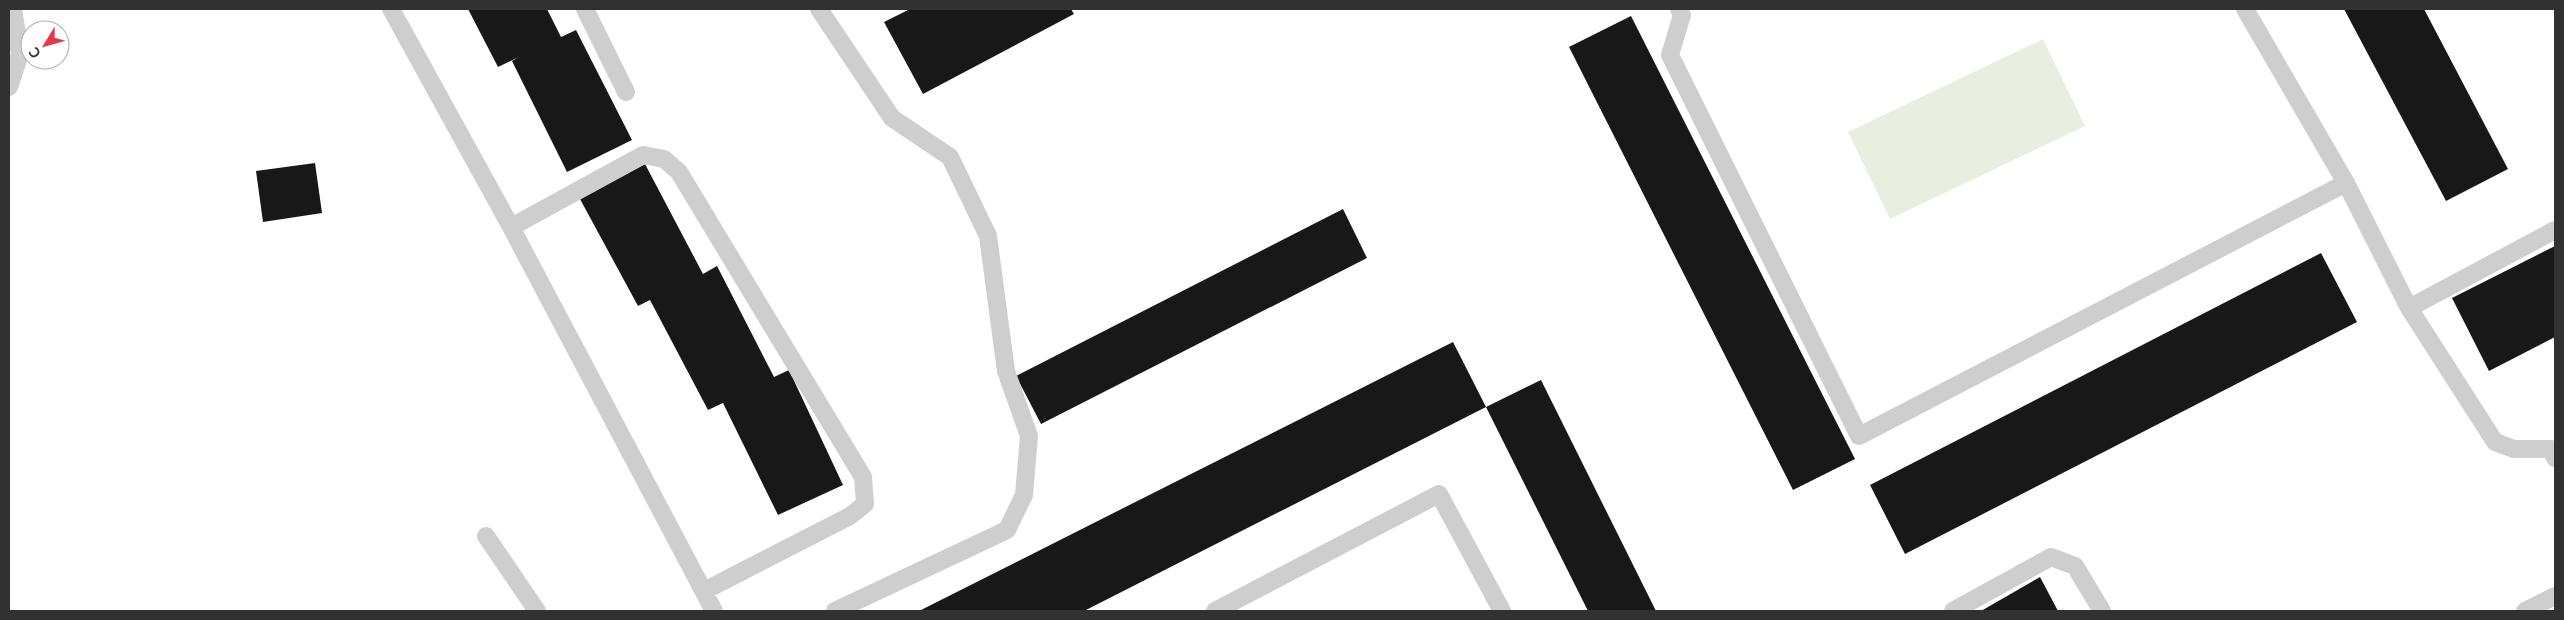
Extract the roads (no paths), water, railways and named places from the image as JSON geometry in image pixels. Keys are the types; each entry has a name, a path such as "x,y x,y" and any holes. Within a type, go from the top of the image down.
{"lane":[{"path":"9,87 20,54 13,9"},
{"path":"392,9 511,227 714,611"},
{"path":"586,9 626,92"},
{"path":"819,9 892,118 950,158 988,236 1006,371 1029,436 1024,495 1007,530 835,611"},
{"path":"2245,9 2346,183 2409,308 2495,442 2514,449 2550,449 2555,458"},
{"path":"1685,11 1670,55 1858,436 2346,183"},
{"path":"511,227 643,155 664,159 679,172 862,477 865,504 850,516 704,591"},
{"path":"2409,308 2555,230"},
{"path":"1215,611 1439,494 1502,611"},
{"path":"486,536 537,611"},
{"path":"1953,611 2051,557 2075,566 2102,611"},
{"path":"2525,611 2555,596"}]}
